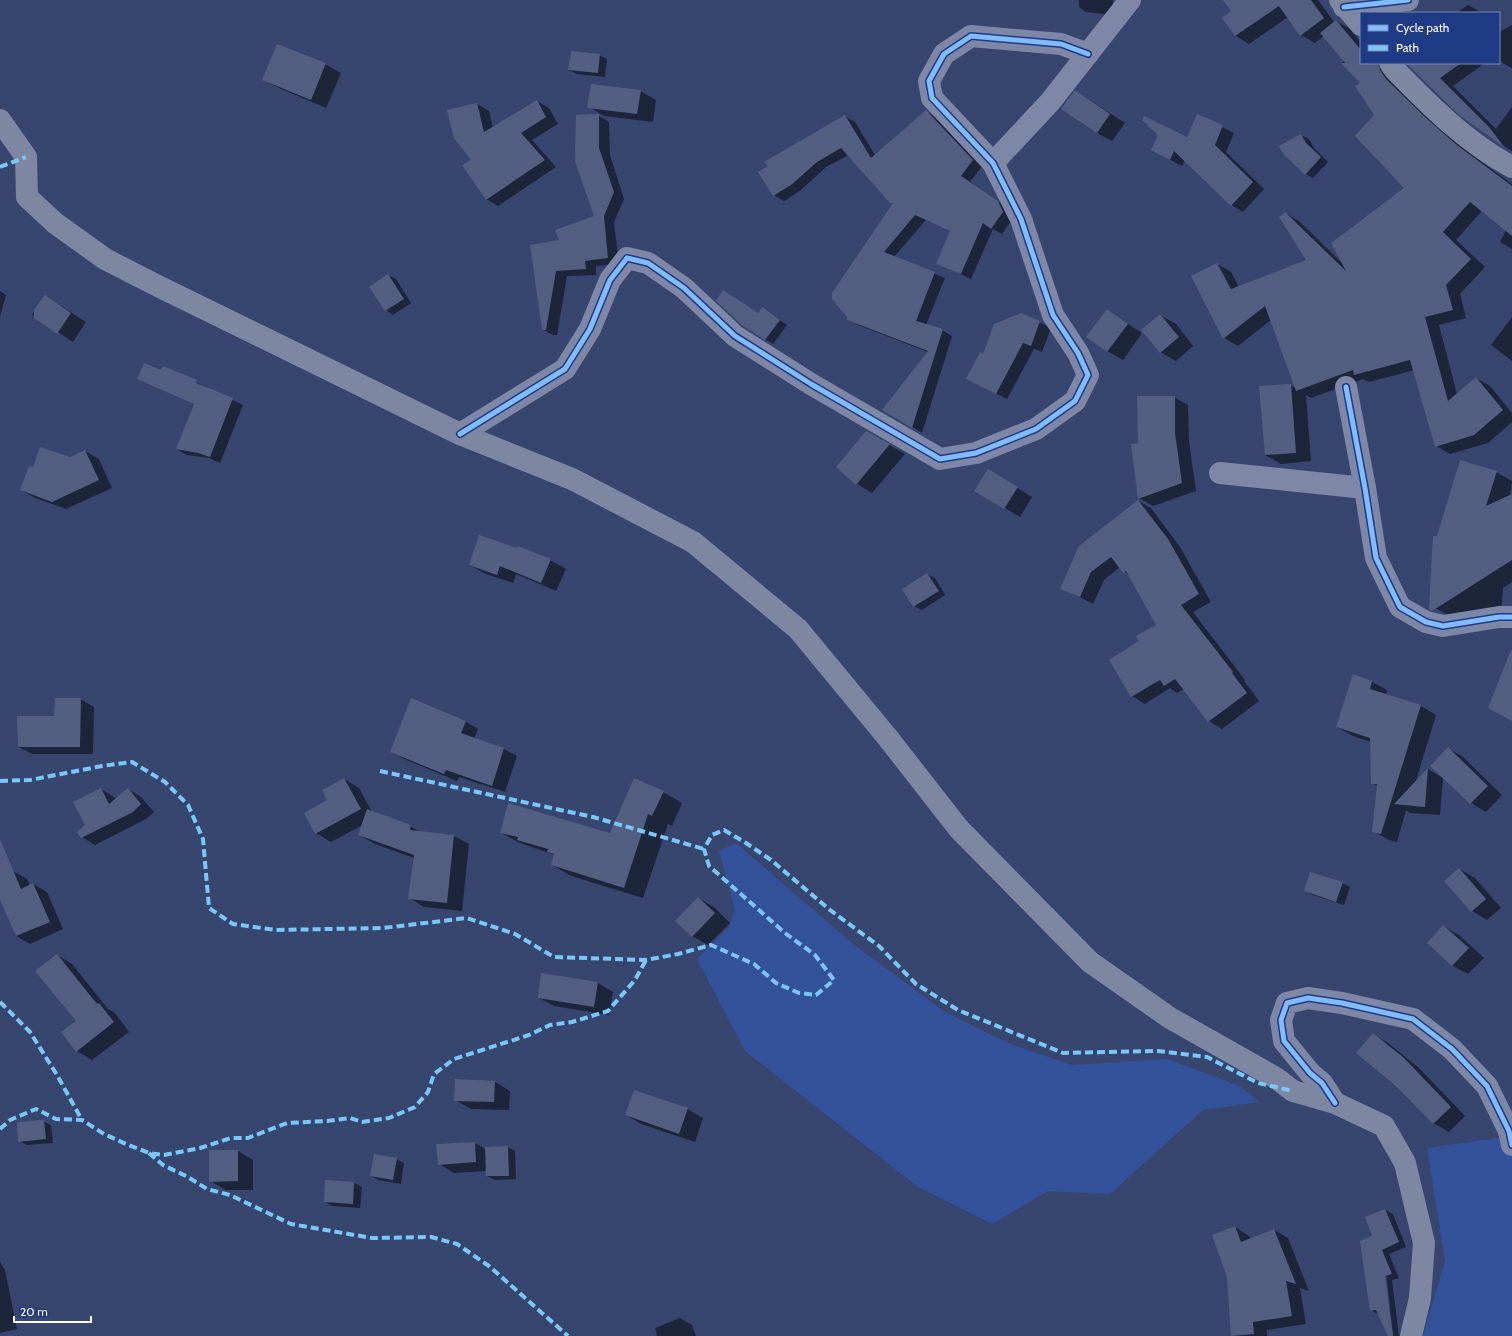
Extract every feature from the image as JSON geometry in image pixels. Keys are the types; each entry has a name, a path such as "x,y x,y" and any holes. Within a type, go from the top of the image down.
{"main road":[{"path":"1342,3 1360,24"},
{"path":"1391,64 1437,112 1497,159 1512,167"},
{"path":"0,120 26,158 27,197 55,223 105,258 301,357 460,434 572,478 693,542 798,629 888,738 959,829 1090,962 1170,1018 1276,1078 1293,1091 1335,1103 1384,1126 1405,1163 1424,1243 1420,1298 1411,1336"}],"street":[{"path":"993,163 1050,102 1130,0"},
{"path":"1342,3 1408,0"},
{"path":"460,434 565,369 590,329 610,280 627,258 648,263 684,288 735,336 811,384 940,459 976,453 1036,429 1075,401 1088,375 1078,353 1053,315 1021,219 993,163 932,98 929,81 944,54 971,36 1061,44 1088,54"},
{"path":"1346,387 1365,488 1376,558 1400,607 1426,622 1443,626 1499,617 1512,617"},
{"path":"1220,474 1365,488"},
{"path":"1335,1103 1322,1083 1310,1073 1284,1041 1281,1020 1287,1004 1308,998 1342,1003 1413,1019 1452,1049 1487,1086 1509,1131 1512,1145"}],"shaded area":[{"path":"736,843 853,944 945,1012 1008,1043 1072,1065 1167,1059 1240,1086 1259,1102 1203,1110 1110,1194 1048,1191 992,1224 918,1187 745,1051 697,959 729,927 735,910 719,851"},
{"path":"1512,1136 1512,1336 1423,1336 1445,1261 1427,1148"}],"building":[{"path":"1223,0 1311,0 1324,18 1300,36 1279,6 1235,36 1222,18 1231,11"},
{"path":"1336,20 1360,49 1360,64 1378,64 1380,70 1386,79 1427,119 1457,145 1512,186 1512,236 1470,202 1443,232 1471,259 1446,285 1453,310 1425,317 1448,401 1476,377 1503,410 1474,435 1435,447 1410,360 1354,375 1353,370 1296,391 1265,306 1223,339 1191,276 1217,263 1231,289 1306,260 1279,217 1285,212 1346,271 1331,243 1404,188 1355,136 1374,115 1355,86 1360,83 1341,63 1345,63 1320,33"},
{"path":"277,44 326,63 311,100 262,80"},
{"path":"571,51 600,54 598,73 568,70"},
{"path":"1407,64 1460,64 1440,78 1489,127 1505,148 1458,114"},
{"path":"591,84 641,90 637,114 587,108"},
{"path":"1075,90 1110,114 1097,133 1061,109"},
{"path":"537,100 546,117 521,133 545,160 486,200 462,165 471,160 454,138 447,110 477,103 484,132"},
{"path":"926,110 973,160 961,176 998,201 1003,212 991,229 983,223 961,274 936,264 950,231 915,215 884,252 935,272 916,321 943,329 912,428 882,410 928,351 847,320 847,317 832,299 832,293 893,203 890,203 841,148 817,162 791,185 773,196 758,172 768,166 764,162 845,115 871,158"},
{"path":"599,114 599,148 614,192 604,216 608,258 585,261 586,269 556,271 546,330 542,330 530,245 559,240 555,230 594,216 575,161 576,115"},
{"path":"1197,114 1223,125 1215,145 1253,182 1231,206 1174,151 1170,160 1151,150 1158,135 1142,120 1144,116 1187,137"},
{"path":"1301,134 1306,143 1321,157 1305,175 1283,154 1279,146"},
{"path":"388,274 404,299 385,311 369,287"},
{"path":"723,290 758,313 762,307 780,320 765,340 743,326 716,301"},
{"path":"45,295 71,313 57,334 34,318 34,310"},
{"path":"1107,309 1128,324 1107,352 1086,337"},
{"path":"1021,313 1040,321 1031,346 1023,343 996,394 966,379 980,352 983,354 994,324"},
{"path":"1160,314 1179,337 1160,353 1141,330"},
{"path":"144,363 161,370 163,366 197,380 196,383 233,398 210,457 176,449 194,404 137,379"},
{"path":"1291,384 1296,453 1265,455 1259,386"},
{"path":"1137,396 1175,396 1175,433 1182,483 1138,499 1131,444 1138,443"},
{"path":"866,431 890,444 856,485 836,467"},
{"path":"40,447 70,457 85,450 99,480 52,502 20,490 29,466 33,467"},
{"path":"1460,460 1497,471 1486,506 1512,494 1512,560 1432,611 1429,609 1433,536 1437,536"},
{"path":"988,469 1018,487 1004,509 974,491"},
{"path":"1138,500 1168,539 1199,594 1181,605 1233,672 1232,673 1247,693 1208,722 1175,679 1164,686 1160,680 1131,697 1109,660 1139,641 1136,636 1156,625 1126,571 1123,573 1111,557 1091,572 1080,597 1060,589 1079,546"},
{"path":"479,535 517,548 518,546 551,559 541,583 500,566 497,575 469,565"},
{"path":"927,573 939,591 913,607 902,589"},
{"path":"1512,650 1512,721 1488,708"},
{"path":"1353,674 1372,681 1370,689 1421,705 1381,834 1372,832 1377,784 1371,784 1370,738 1336,727"},
{"path":"55,698 81,698 80,747 18,747 17,716 54,716"},
{"path":"411,698 466,721 461,733 504,748 492,786 446,770 444,774 390,752"},
{"path":"1448,747 1488,786 1470,804 1430,766"},
{"path":"1428,768 1425,807 1394,804"},
{"path":"344,778 361,809 315,834 304,813 327,800 322,790"},
{"path":"634,778 664,791 652,816 648,814 624,888 551,865 554,854 547,852 548,849 517,840 518,837 500,833 508,803 610,833"},
{"path":"101,788 109,804 128,788 141,804 133,812 81,838 77,832 85,825 73,802"},
{"path":"367,809 411,825 410,830 454,835 447,903 408,899 414,855 358,835"},
{"path":"0,839 21,889 33,883 50,922 16,936 0,900"},
{"path":"1459,868 1486,899 1471,912 1444,881"},
{"path":"1310,872 1343,882 1336,902 1304,891"},
{"path":"698,897 715,913 692,937 675,921"},
{"path":"1443,925 1469,948 1452,966 1427,943"},
{"path":"57,954 97,1004 99,1003 114,1022 76,1052 61,1032 76,1021 35,971"},
{"path":"541,973 598,982 594,1007 538,998"},
{"path":"1373,1033 1404,1058 1451,1107 1433,1124 1396,1086 1356,1053"},
{"path":"455,1079 495,1081 494,1102 454,1101"},
{"path":"634,1090 688,1108 679,1134 625,1115"},
{"path":"44,1120 46,1139 18,1142 17,1122"},
{"path":"475,1142 476,1162 438,1165 436,1144"},
{"path":"508,1146 509,1176 486,1176 485,1147"},
{"path":"209,1150 238,1150 238,1181 209,1182"},
{"path":"374,1154 397,1158 393,1180 370,1176"},
{"path":"325,1180 354,1182 353,1204 324,1202"},
{"path":"1385,1209 1399,1242 1382,1250 1392,1274 1385,1276 1393,1336 1388,1336 1376,1310 1370,1311 1360,1241 1372,1236 1365,1217"},
{"path":"1235,1226 1241,1242 1274,1229 1296,1284 1286,1281 1292,1316 1253,1322 1254,1334 1231,1336 1227,1277 1212,1235"}],"marked path":[{"path":"0,167 26,157"},
{"path":"0,781 30,780 102,766 132,762 165,782 188,805 203,839 209,908 233,924 276,930 383,928 467,918 515,934 554,957 646,960 678,954 711,945 754,964 776,983 799,993 816,995 834,980 815,955 785,933 709,866 704,849 712,835 724,830 771,860 830,910 879,946 916,984 958,1010 1063,1053 1158,1051 1207,1057 1258,1083 1293,1091"},
{"path":"380,771 593,817 704,849"},
{"path":"0,1129 10,1120 36,1109 56,1119 82,1120 104,1134 126,1144 149,1153 164,1155 200,1148 231,1138 248,1138 287,1123 350,1118 362,1122 389,1118 415,1107 428,1092 434,1074 454,1059 529,1035 550,1025 572,1022 608,1011 635,980 646,960"},
{"path":"0,1002 30,1032 57,1075 82,1120"},
{"path":"149,1153 163,1165 188,1177 207,1189 230,1195 291,1224 372,1238 431,1237 457,1244 489,1266 568,1336"}],"cycle path":[{"path":"1344,7 1408,0"},
{"path":"460,434 565,369 590,329 610,280 627,258 648,263 684,288 735,336 811,384 940,459 976,453 1036,429 1075,401 1088,375 1078,353 1053,315 1021,219 993,163 932,98 929,81 944,54 971,36 1061,44 1088,54"},
{"path":"1346,387 1365,488 1376,558 1400,607 1426,622 1443,626 1499,617 1512,617"},
{"path":"1335,1103 1322,1083 1310,1073 1284,1041 1281,1020 1287,1003 1308,998 1342,1003 1413,1019 1452,1049 1487,1086 1509,1131 1512,1145"}]}
